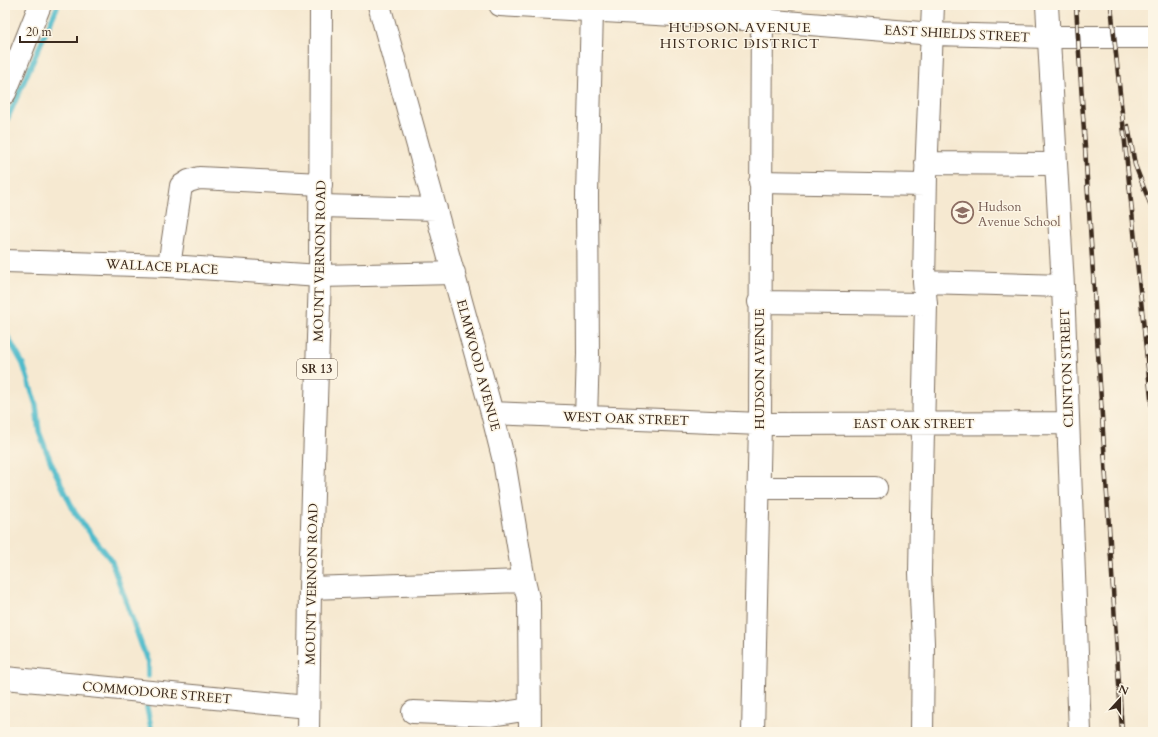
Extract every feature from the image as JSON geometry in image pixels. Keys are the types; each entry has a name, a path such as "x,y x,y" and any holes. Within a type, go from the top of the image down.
{"main road":[{"path":"5,93 40,5"},
{"name":"MOUNT VERNON ROAD","path":"308,732 310,588 320,276 321,5"},
{"name":"ELMWOOD AVENUE","path":"379,5 454,273 504,461 524,581 529,602 530,732"},
{"name":"EAST SHIELDS STREET","path":"500,5 592,12 761,12 933,34 1048,38 1153,37"},
{"path":"922,732 923,643 920,573 924,424 923,374 926,304 924,282 925,185 933,34 933,5"},
{"name":"CLINTON STREET","path":"1047,5 1063,286 1080,732"},
{"path":"586,417 588,354 587,194 592,12"},
{"name":"HUDSON AVENUE","path":"753,732 760,424 759,302 761,12"},
{"path":"926,163 1056,164"},
{"path":"169,266 181,186 189,181 199,178 321,184"},
{"path":"760,182 925,185"},
{"path":"321,206 436,209"},
{"name":"WALLACE PLACE","path":"5,261 169,266 320,276 454,273"},
{"path":"924,282 1063,286"},
{"path":"759,302 926,304"},
{"name":"WEST OAK STREET","path":"492,413 760,424"},
{"name":"EAST OAK STREET","path":"760,424 1068,422"},
{"path":"758,488 876,488"},
{"path":"310,588 524,581"},
{"name":"COMMODORE STREET","path":"5,678 308,707"},
{"path":"413,712 491,715 530,709"}],"waterway":[{"path":"5,124 58,5"},
{"path":"5,332 23,364 36,405 39,432 52,465 75,513 111,560 148,663 148,676"},
{"path":"147,708 152,732"}],"railway":[{"path":"1076,5 1122,732"},
{"path":"1111,5 1153,418"},
{"path":"1128,126 1135,165 1153,211"}],"place":[{"name":"Hudson Avenue School","path":"962,213"}],"district":[{"name":"HUDSON AVENUE HISTORIC DISTRICT","path":"740,36"}]}
